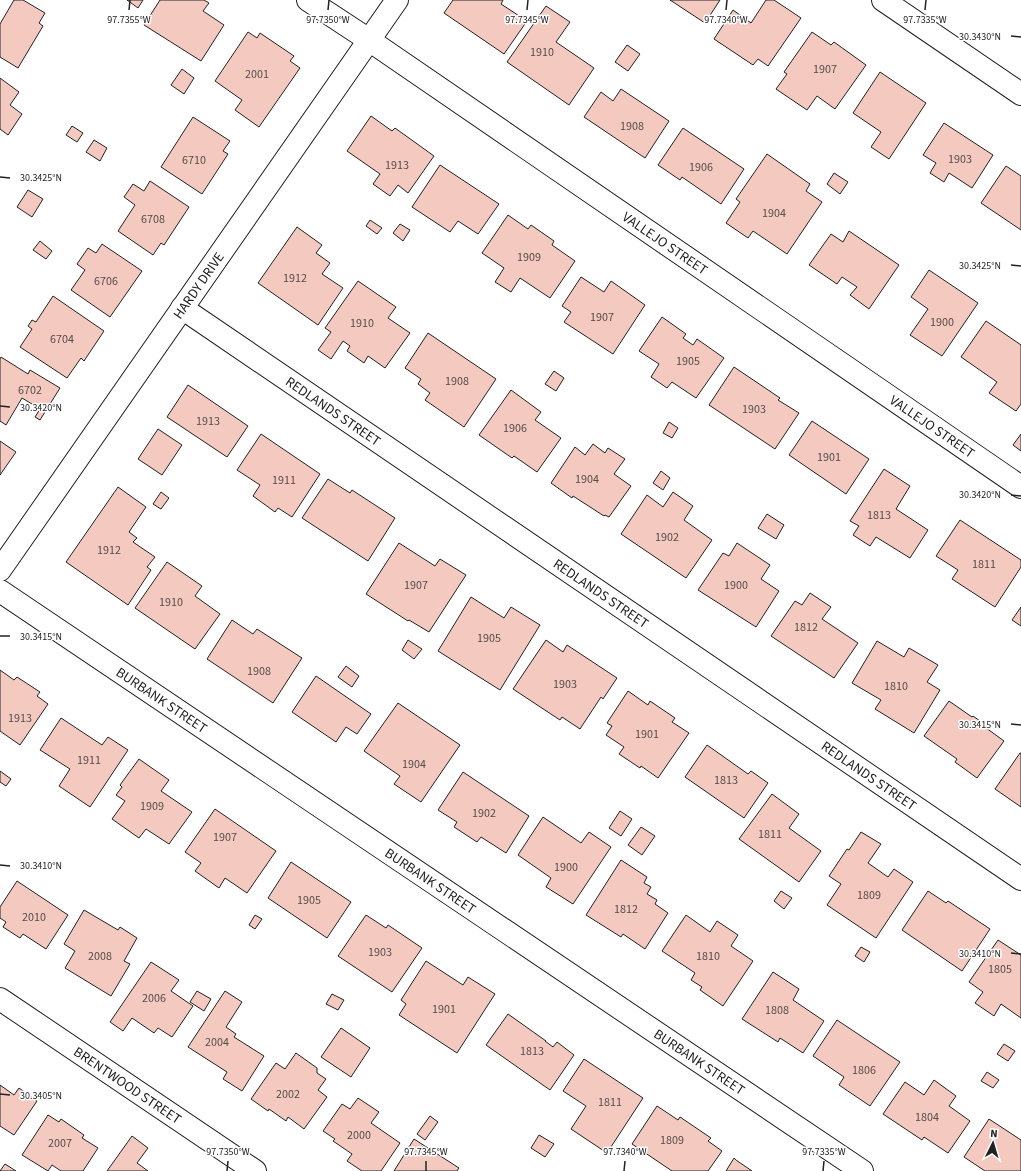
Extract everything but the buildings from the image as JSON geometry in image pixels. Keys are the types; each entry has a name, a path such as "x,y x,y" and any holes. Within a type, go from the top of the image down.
{"street":[{"name":"VALLEJO STREET","path":"308,0 369,40 1021,488"},
{"name":"HARDY DRIVE","path":"0,570 396,0"},
{"path":"883,0 1021,94"},
{"name":"REDLANDS STREET","path":"182,308 1021,879"},
{"name":"BURBANK STREET","path":"0,591 862,1171"},
{"name":"BRENTWOOD STREET","path":"0,999 255,1171"}]}
